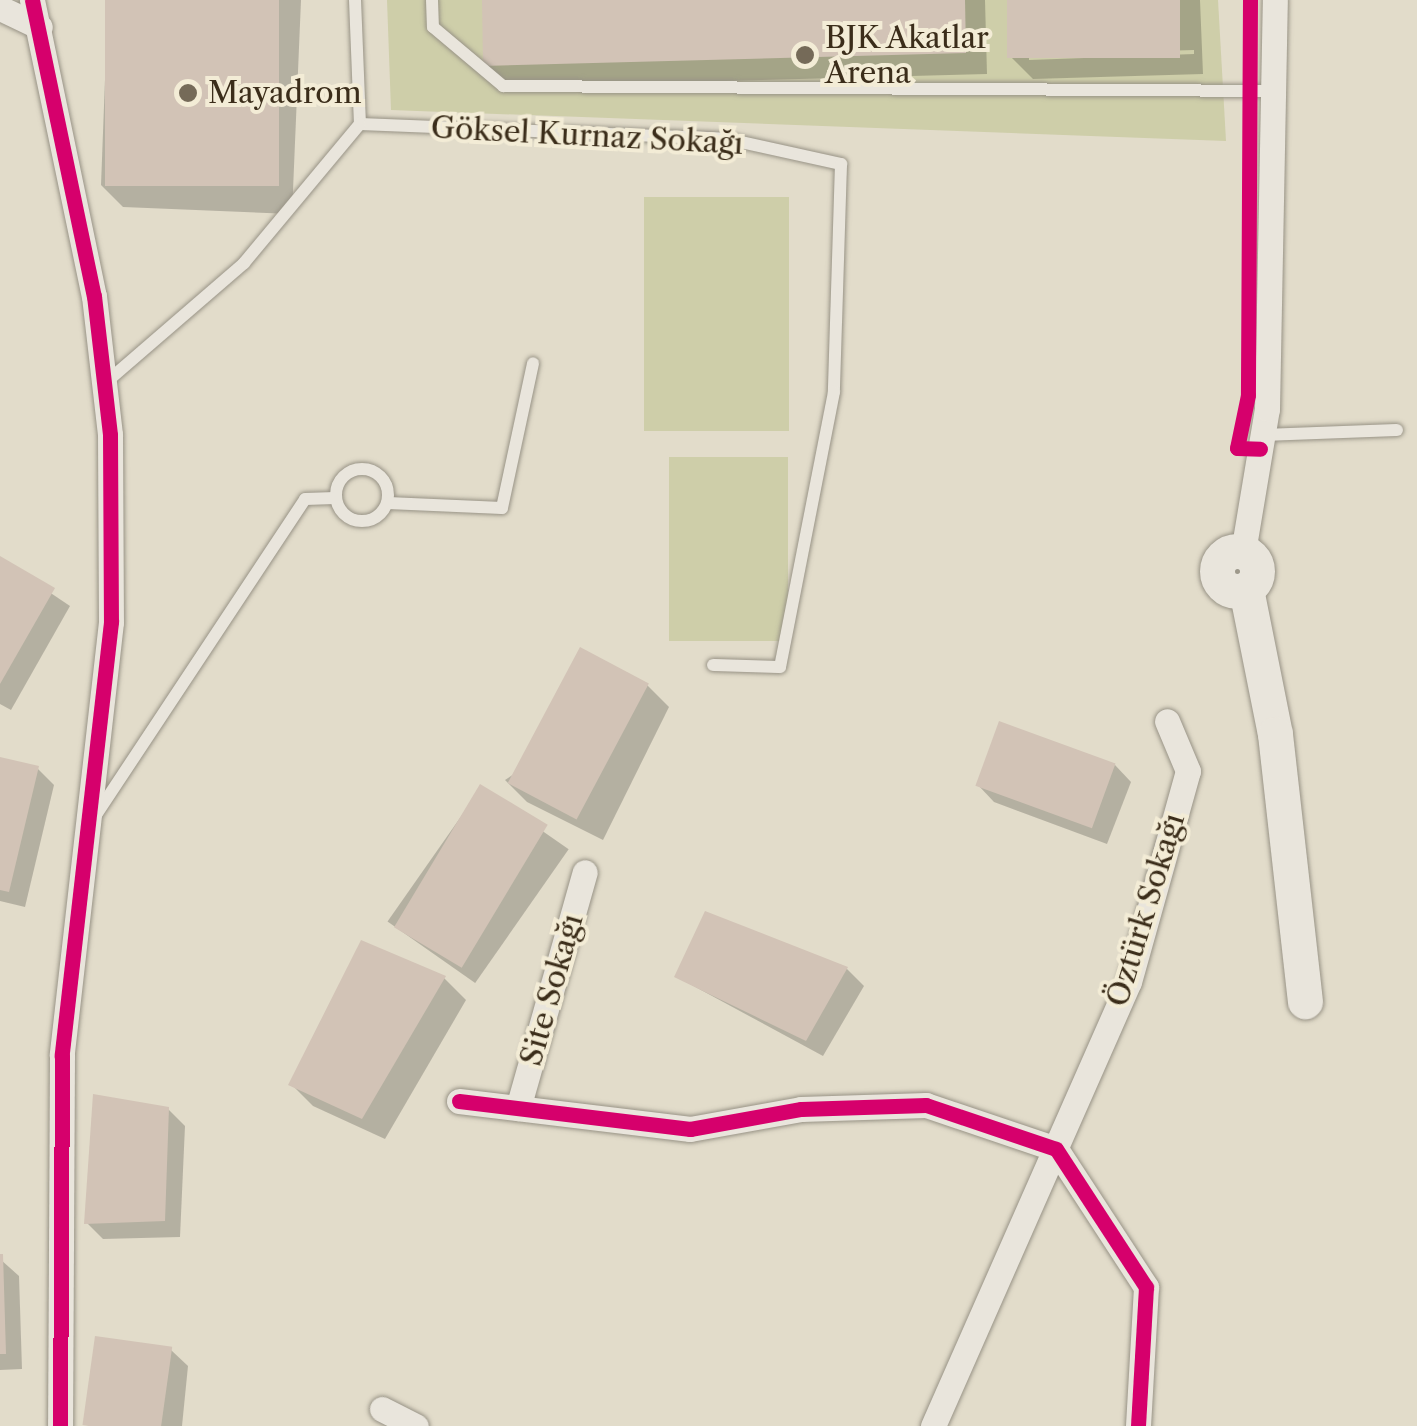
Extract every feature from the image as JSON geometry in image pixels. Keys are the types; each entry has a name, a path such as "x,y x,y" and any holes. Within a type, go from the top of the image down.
{"street":[{"path":"32,0 104,384 111,622 94,818 62,1055 60,1426"},
{"path":"1275,0 1263,435 1243,552 1225,556 1218,572 1226,588 1246,589 1276,734 1306,1000"},
{"path":"0,8 40,28"},
{"name":"Öztürk Sokağı","path":"932,1426 1129,982 1188,771 1167,721"},
{"name":"Site Sokağı","path":"518,1108 585,872"},
{"path":"459,1101 690,1129 801,1109 926,1104 1056,1149 1146,1287 1138,1426"},
{"path":"382,1409 416,1426"}],"lane":[{"path":"104,384 244,263 360,124 355,0"},
{"path":"432,0 434,27 502,86 1274,91"},
{"name":"Göksel Kurnaz Sokağı","path":"360,124 727,139 841,164 834,392 780,667 713,664"},
{"path":"388,503 387,484 354,468 339,479 335,498 340,512 366,521 388,503 502,508 532,363"},
{"path":"1263,435 1397,430"},
{"path":"94,818 305,499 335,498"}],"green space":[{"name":"BJK Akatlar Arena","path":"387,0 1218,0 1226,141 391,110"},
{"path":"644,197 789,197 789,431 644,431"},
{"path":"669,457 788,457 788,641 669,641"}],"building":[{"name":"Mayadrom","path":"105,0 279,0 279,186 105,186"},
{"path":"482,0 965,0 966,53 483,66"},
{"path":"1007,0 1180,0 1180,58 1007,58"},
{"path":"0,556 55,588 0,684"},
{"path":"580,647 649,684 577,820 508,783"},
{"path":"999,721 1116,763 1092,828 975,786"},
{"path":"0,757 39,766 9,892 0,890"},
{"path":"480,784 548,825 462,968 394,927"},
{"path":"705,911 848,967 806,1041 674,977"},
{"path":"361,940 446,976 362,1119 288,1085"},
{"path":"93,1094 169,1107 165,1221 84,1224"},
{"path":"3,1254 6,1354 0,1354"},
{"path":"95,1336 172,1347 161,1426 82,1425"}],"cycle path":[{"path":"32,0 94,296 110,435 111,622 62,1055 60,1426"},
{"path":"1250,0 1248,395 1237,448 1260,449"},
{"path":"459,1101 690,1129 801,1109 926,1105 1056,1149 1146,1287 1138,1426"}],"place":[{"name":"BJK Akatlar Arena","path":"805,55"},
{"name":"Mayadrom","path":"188,93"}]}
